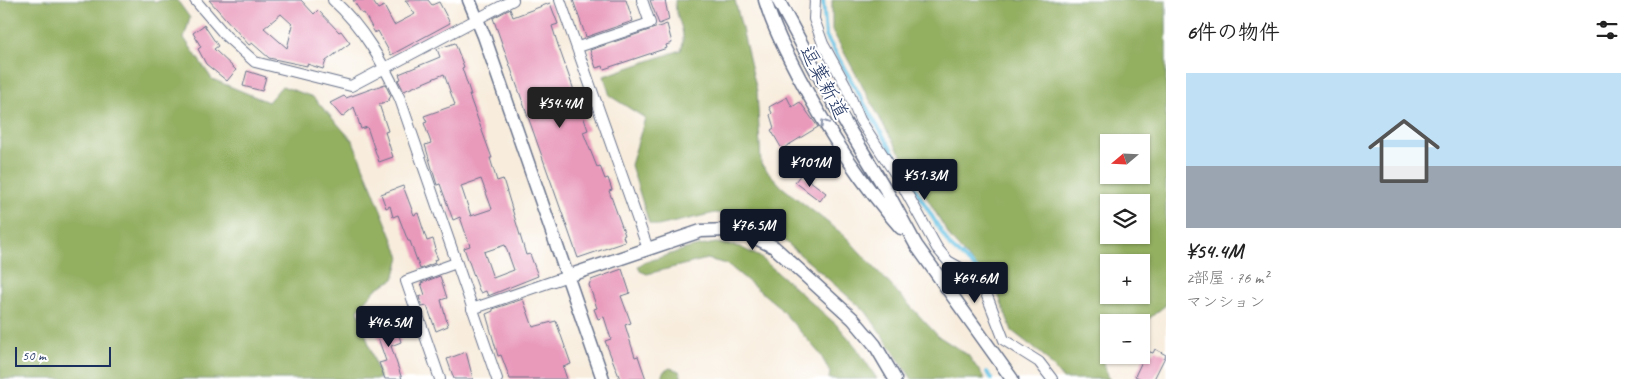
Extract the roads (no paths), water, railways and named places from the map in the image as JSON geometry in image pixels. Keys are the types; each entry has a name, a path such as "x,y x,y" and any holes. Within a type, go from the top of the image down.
{"street":[{"path":"195,0 242,52 261,65 351,86 513,0"},
{"path":"333,0 359,28 386,68 400,99 497,379"},
{"path":"469,0 478,19 603,379"},
{"path":"560,0 648,249"},
{"path":"578,47 650,23 642,0"},
{"name":"逗葉新道","path":"765,0 786,51 819,115 874,198 916,245"},
{"name":"逗葉新道","path":"778,0 835,106 916,245 1012,379"},
{"path":"816,0 814,19 823,44 845,84 860,120 900,182 937,248 948,261 966,271 984,288 1004,340 1039,362 1052,379"},
{"path":"472,309 648,249 711,230 735,231 761,240 779,251 861,327 895,379"},
{"path":"440,379 406,281 456,263"}],"waterway":[{"path":"823,0 826,36 873,119 950,246 988,279"},
{"path":"987,372 991,379"}]}
